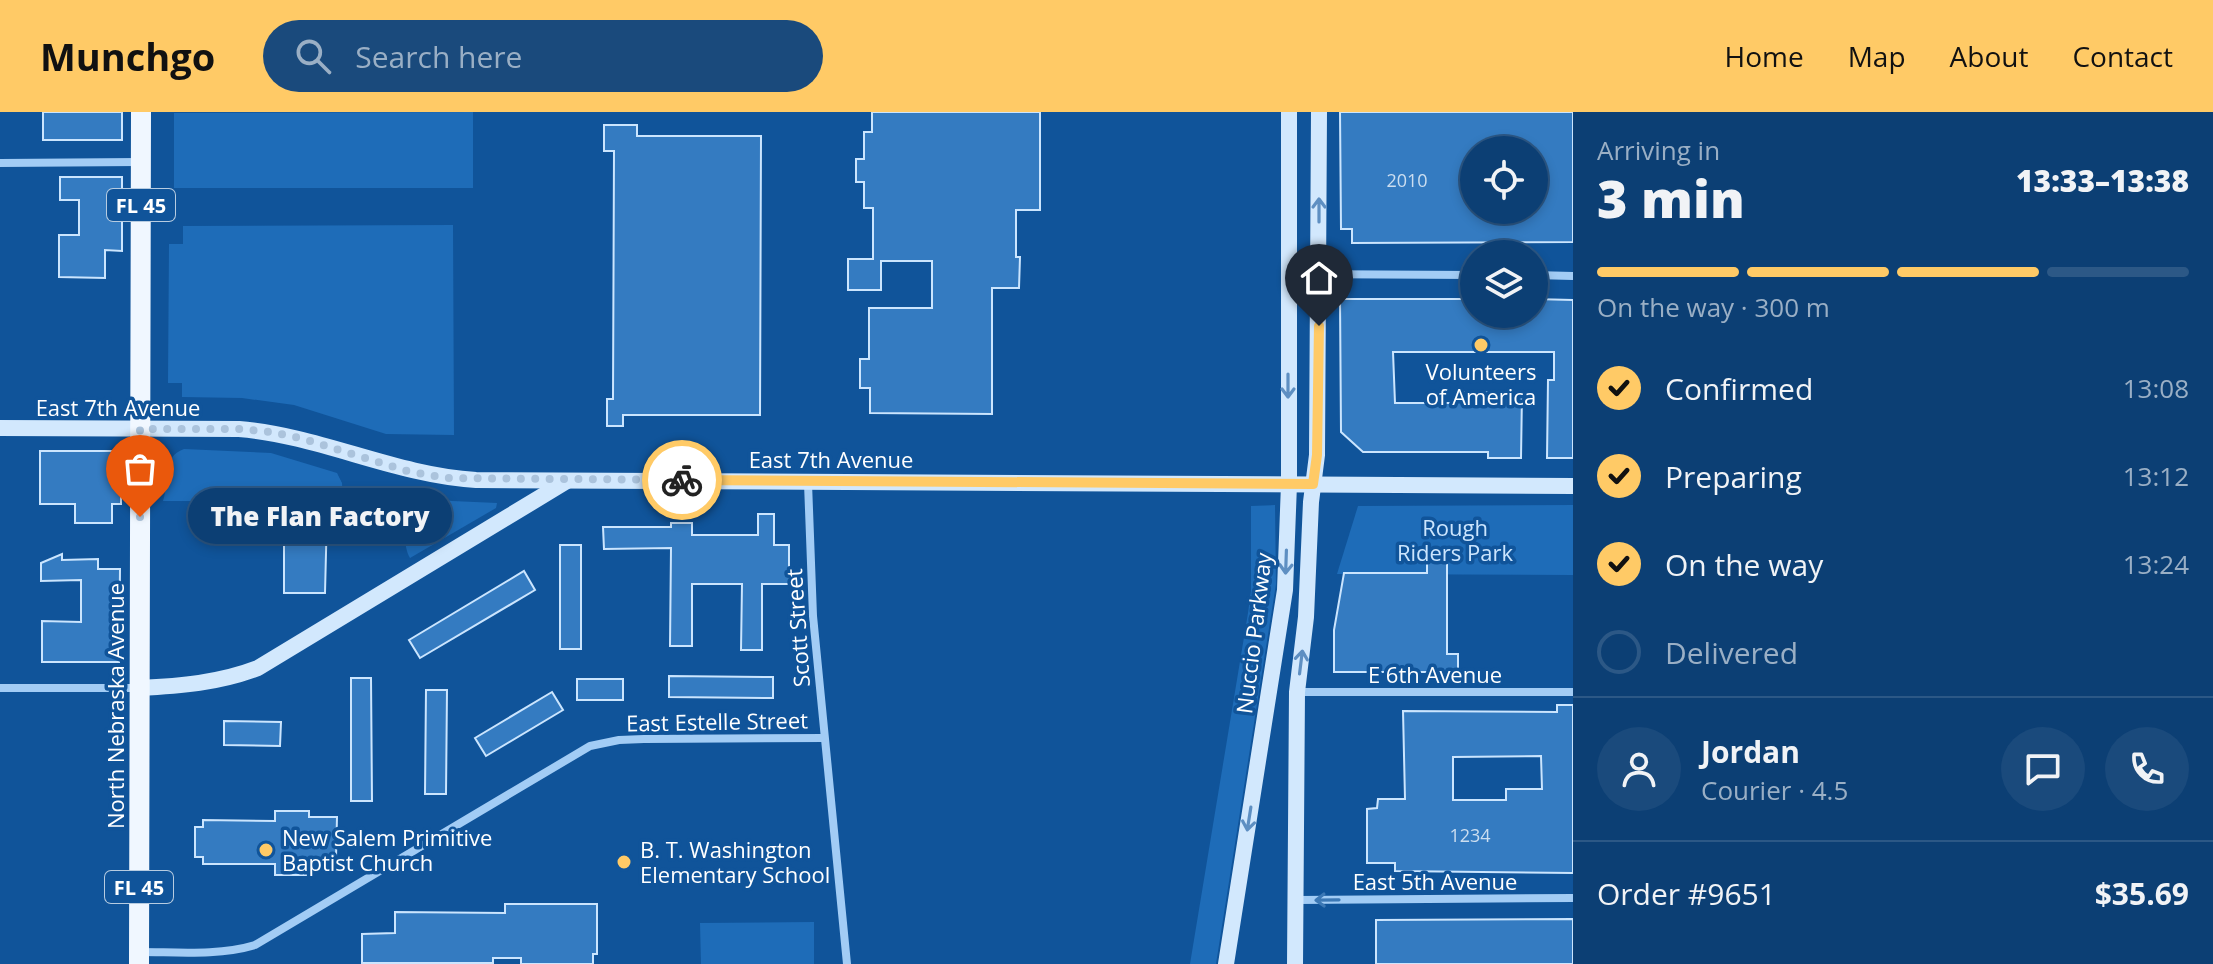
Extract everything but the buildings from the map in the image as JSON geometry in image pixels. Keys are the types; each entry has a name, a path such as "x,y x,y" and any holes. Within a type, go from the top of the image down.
{"main road":[{"name":"North Nebraska Avenue","path":"139,958 141,112"}],"street":[{"name":"Nuccio Parkway","path":"1226,964 1285,590 1289,484 1289,112"},
{"path":"1295,964 1297,692 1306,617 1317,455 1319,112"},
{"path":"0,163 141,162"},
{"path":"1288,274 1460,275"},
{"path":"1548,275 1573,276"},
{"name":"East 7th Avenue","path":"0,428 239,429 271,432 407,471 446,478 1573,486"},
{"path":"0,688 139,688 195,684 227,679 258,668 569,480"},
{"name":"Scott Street","path":"808,480 813,616 847,964"},
{"name":"E 6th Avenue","path":"1297,692 1573,692"},
{"name":"East Estelle Street","path":"139,958 238,950 255,945 590,746 644,739 824,738"},
{"name":"East 5th Avenue","path":"1297,900 1573,898"}],"green space":[{"path":"473,112 473,188 174,188 174,113"},
{"path":"453,225 454,435 386,434 294,405 242,398 182,397 182,383 168,383 169,244 183,244 183,226"},
{"path":"184,449 271,453 337,473 342,483 343,501 163,501 169,464"},
{"path":"410,496 497,503 496,508 410,558 405,536"},
{"path":"1275,505 1276,584 1216,964 1190,964 1251,591 1251,506"},
{"name":"Rough Riders Park","path":"1573,505 1573,575 1337,574 1358,506"},
{"path":"814,922 814,964 701,964 700,923"}],"way so far":[{"path":"140,517 140,429 271,432 407,471 446,478 682,480"}],"place":[{"name":"Volunteers of America","path":"1481,345"},
{"name":"The Flan Factory","path":"140,517"},
{"name":"New Salem Primitive Baptist Church","path":"266,850"},
{"name":"B. T. Washington Elementary School","path":"624,862"}],"route":[{"path":"682,480 1313,484 1317,455 1319,326"}]}
